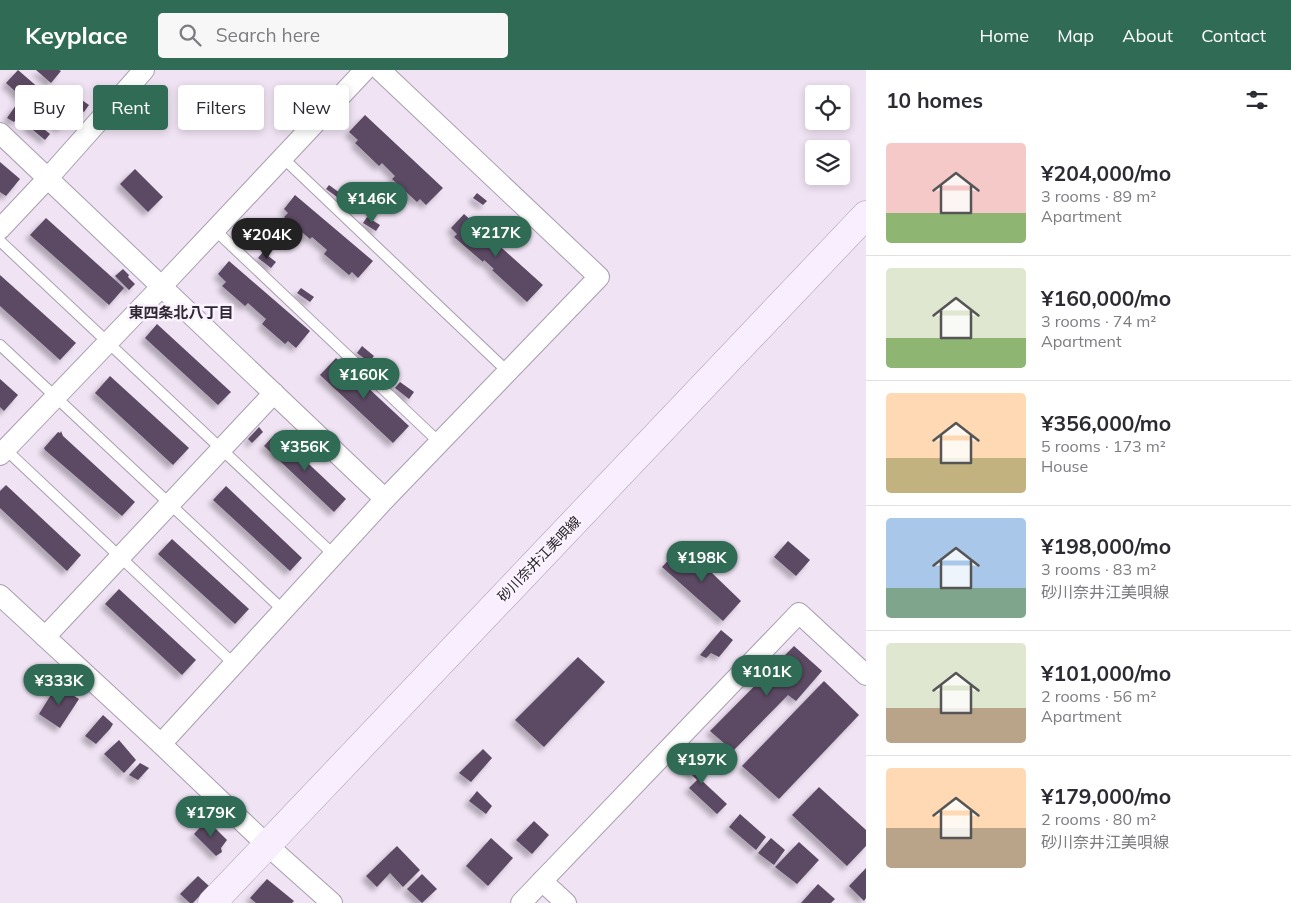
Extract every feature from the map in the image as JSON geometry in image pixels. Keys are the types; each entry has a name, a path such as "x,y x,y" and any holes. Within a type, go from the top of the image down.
{"main road":[{"name":"砂川奈井江美唄線","path":"212,903 866,215"}],"street":[{"path":"0,229 144,70"},
{"path":"2,450 56,397 216,230 365,70"},
{"path":"161,744 385,499 599,277 380,70"},
{"path":"0,133 385,499"},
{"path":"45,637 274,393"},
{"path":"0,595 267,845 332,903"},
{"path":"521,903 799,613 866,675"},
{"path":"542,881 566,903"}],"lane":[{"path":"283,158 508,372"},
{"path":"216,230 440,442"},
{"path":"0,241 334,555"},
{"path":"0,345 284,610"},
{"path":"2,450 234,664"}],"building":[{"path":"18,70 35,85 15,85 15,91 6,83"},
{"path":"36,70 59,70 61,71 51,83"},
{"path":"83,101 89,105 83,111"},
{"path":"15,106 14,122 7,118"},
{"path":"365,115 443,188 426,205 420,199 417,202 392,179 395,176 382,163 379,166 355,143 358,140 349,132"},
{"path":"33,130 45,130 50,134 45,140"},
{"path":"0,162 20,179 6,196 0,192"},
{"path":"135,169 163,197 148,212 120,184"},
{"path":"329,185 340,193 337,197 326,189"},
{"path":"477,193 487,201 483,205 473,198"},
{"path":"295,195 373,261 358,278 352,272 349,275 324,254 327,250 312,237 310,239 284,217 288,213 284,209"},
{"path":"464,214 543,285 527,302 492,270 494,269 484,260 483,262 454,237 457,234 451,228"},
{"path":"367,217 380,225 376,231 363,223"},
{"path":"46,218 124,288 109,305 30,235"},
{"path":"512,226 525,235 522,240 509,231"},
{"path":"263,252 276,262 271,268 258,258"},
{"path":"229,261 310,331 296,348 288,341 285,344 262,324 266,319 248,303 245,306 222,286 226,282 218,274"},
{"path":"123,269 135,284 129,290 115,276"},
{"path":"0,275 76,343 60,360 0,306"},
{"path":"301,288 314,297 310,302 297,293"},
{"path":"157,324 231,392 218,405 145,338"},
{"path":"362,346 374,356 369,362 357,353"},
{"path":"336,358 409,426 393,443 320,375"},
{"path":"110,376 189,448 173,465 95,393"},
{"path":"0,379 18,395 4,411 0,407"},
{"path":"400,382 414,392 409,399 395,388"},
{"path":"259,427 263,432 252,443 248,439"},
{"path":"61,431 63,436 135,502 122,516 45,450 44,448"},
{"path":"276,433 346,499 334,512 264,446"},
{"path":"6,485 81,555 67,571 0,508 0,491"},
{"path":"226,486 302,558 290,571 213,500"},
{"path":"172,539 249,609 235,624 158,554"},
{"path":"788,541 810,560 796,576 774,557"},
{"path":"683,545 741,601 723,621 662,567"},
{"path":"119,589 196,660 182,675 105,604"},
{"path":"721,630 733,640 719,657 711,653 706,658 700,655"},
{"path":"794,646 822,671 796,701 788,695 733,751 710,731"},
{"path":"578,657 605,682 544,747 515,720"},
{"path":"824,681 859,715 779,799 742,766"},
{"path":"57,685 79,699 60,728 39,714"},
{"path":"103,715 113,724 96,744 85,736"},
{"path":"119,740 136,760 124,773 104,754"},
{"path":"483,749 492,758 471,782 459,773"},
{"path":"687,753 703,766 697,776 727,804 717,814 689,788 697,780 679,763"},
{"path":"140,763 149,768 138,780 129,775"},
{"path":"819,787 866,830 866,846 847,866 792,815"},
{"path":"477,791 492,806 486,814 469,801"},
{"path":"740,814 766,837 756,850 729,827"},
{"path":"207,820 227,840 221,848 222,852 216,856 194,834"},
{"path":"534,821 549,835 532,854 516,840"},
{"path":"491,838 513,858 488,886 466,866"},
{"path":"771,838 785,850 774,865 758,853"},
{"path":"799,842 819,860 797,884 775,867"},
{"path":"397,846 420,870 403,887 390,873 377,887 366,876"},
{"path":"866,868 866,898 864,901 849,886"},
{"path":"422,874 437,889 422,903 407,889"},
{"path":"198,876 209,886 193,903 190,903 180,894"},
{"path":"267,879 294,901 292,903 256,903 250,898"},
{"path":"818,884 835,899 831,903 801,903"}],"district":[{"name":"東四条北八丁目","path":"181,313"}]}
